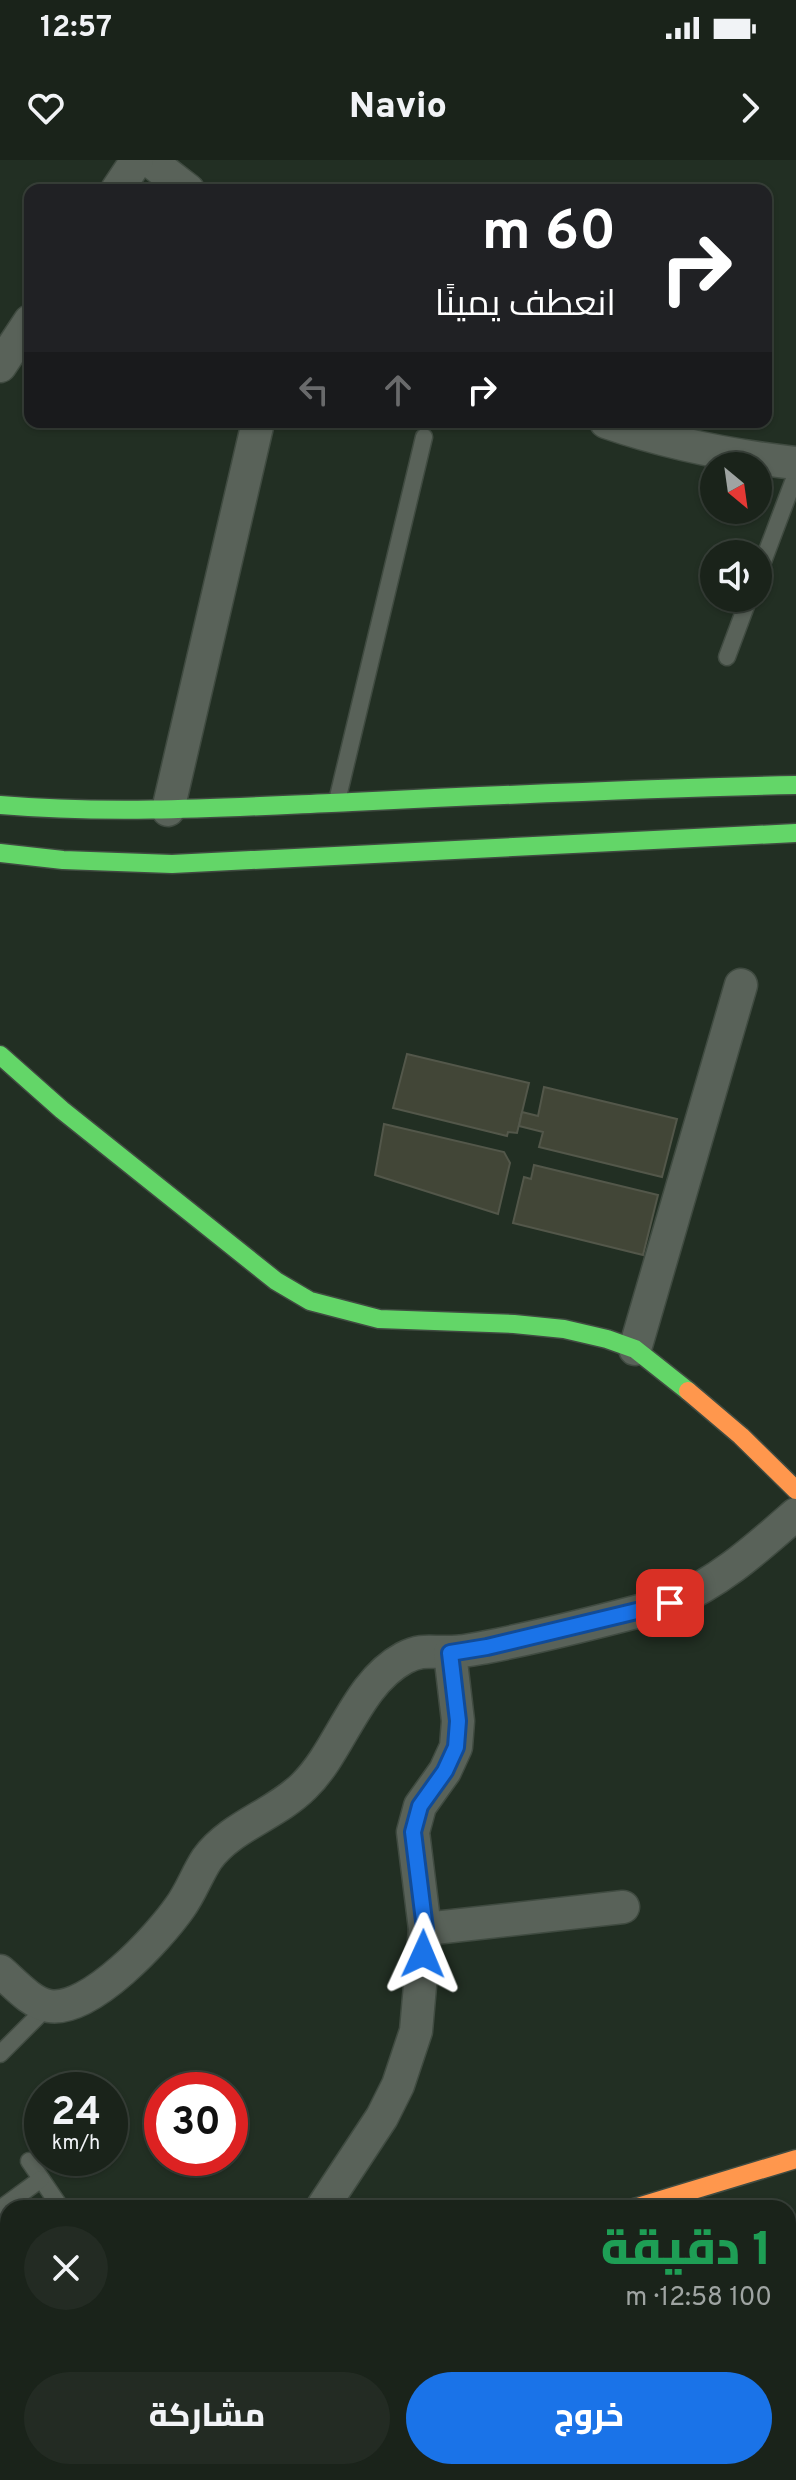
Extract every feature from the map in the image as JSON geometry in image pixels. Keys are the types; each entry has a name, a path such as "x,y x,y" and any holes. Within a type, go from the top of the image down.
{"main road":[{"path":"0,805 56,810 168,810 635,788 796,785"},
{"path":"0,853 63,860 172,864 796,833"},
{"path":"0,1055 62,1110 276,1281 310,1301 379,1319 564,1329 635,1349 741,1436 796,1490"},
{"path":"689,2200 717,2196 796,2159"}],"street":[{"path":"121,184 137,160"},
{"path":"149,160 180,184"},
{"path":"0,366 24,330"},
{"path":"168,810 257,428"},
{"path":"623,428 739,456 796,463"},
{"path":"635,1349 741,985"},
{"path":"0,1971 32,1998 48,2006 64,2006 102,1988 163,1929 181,1906 209,1857 223,1842 282,1805 304,1786 317,1771 361,1700 402,1659 424,1650 450,1653 487,1647 670,1603 696,1593 717,1580 796,1514"},
{"path":"327,2200 382,2117 416,2031 425,1929 413,1832 420,1806 445,1771 456,1747 458,1721 450,1653"},
{"path":"425,1929 623,1907"}],"lane":[{"path":"337,803 424,437"},
{"path":"771,540 796,474"},
{"path":"727,657 744,612"},
{"path":"0,2054 48,2006"},
{"path":"39,2176 55,2200"},
{"path":"12,2200 41,2179"}],"building":[{"path":"407,1054 529,1083 517,1133 508,1132 507,1136 393,1108"},
{"path":"544,1087 677,1119 662,1177 539,1147 543,1132 519,1126 522,1112 538,1116"},
{"path":"384,1124 504,1152 510,1163 498,1214 375,1175"},
{"path":"534,1165 658,1195 643,1255 513,1223 524,1177 531,1179"}],"traffic: fast":[{"path":"0,805 176,809 796,785"},
{"path":"0,853 63,860 172,864 796,833"},
{"path":"0,1055 62,1110 276,1281 310,1301 379,1319 514,1324 564,1329 607,1339 635,1349 688,1391"}],"traffic: slow":[{"path":"688,1391 741,1436 796,1490"},
{"path":"660,2200 796,2159"}],"route":[{"path":"423,1954 425,1929 413,1832 420,1806 445,1771 456,1747 458,1721 450,1653 670,1603"}]}
